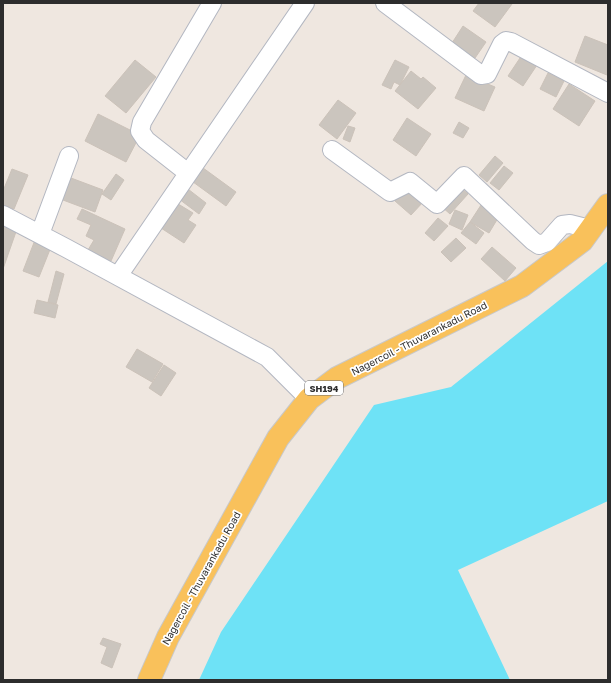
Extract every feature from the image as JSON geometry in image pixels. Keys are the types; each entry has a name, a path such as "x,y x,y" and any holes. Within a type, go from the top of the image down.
{"main road":[{"name":"Nagercoil - Thuvarankadu Road","path":"149,680 168,637 278,438 309,399 337,378 522,286 582,241 608,205"}],"street":[{"path":"188,173 146,140 140,131 142,122 212,3"},
{"path":"118,276 305,3"},
{"path":"385,3 481,75 487,74 502,44 511,42 608,93"},
{"path":"332,150 390,192 410,182 437,204 464,176 539,245 547,242 562,225 570,224 590,229"},
{"path":"40,234 69,156"},
{"path":"3,215 267,357 309,399"}],"water":[{"path":"608,261 608,501 458,570 510,680 199,680 221,632 374,405 451,387"}],"building":[{"path":"479,3 512,4 495,27 473,11"},
{"path":"463,26 486,42 475,58 452,43"},
{"path":"585,36 608,45 607,75 575,62"},
{"path":"522,55 537,65 523,86 508,76"},
{"path":"135,60 156,77 126,113 105,96"},
{"path":"395,60 409,67 400,85 394,82 391,89 382,85"},
{"path":"411,71 421,79 423,77 436,88 418,109 395,91"},
{"path":"548,73 564,81 556,97 540,89"},
{"path":"466,75 495,87 484,111 455,98"},
{"path":"569,84 595,101 579,126 553,109"},
{"path":"338,100 356,113 337,139 319,125"},
{"path":"98,114 140,135 126,162 85,141"},
{"path":"407,118 431,134 416,156 393,140"},
{"path":"459,122 469,128 463,138 453,133"},
{"path":"348,126 355,128 350,142 343,139"},
{"path":"495,156 503,163 487,182 479,175"},
{"path":"199,165 236,192 226,206 189,179"},
{"path":"504,166 513,173 499,190 490,183"},
{"path":"12,169 28,175 14,209 3,205 3,191"},
{"path":"116,174 124,180 111,200 102,194"},
{"path":"63,175 103,190 95,212 55,197"},
{"path":"175,179 206,203 199,214 167,190"},
{"path":"459,186 468,194 450,214 441,206"},
{"path":"409,187 424,201 411,215 395,201"},
{"path":"165,196 193,213 188,220 196,225 184,243 161,228"},
{"path":"483,202 501,213 489,233 470,222"},
{"path":"82,209 125,229 111,261 88,250 94,240 86,236 91,225 77,219"},
{"path":"455,210 468,215 462,230 449,224"},
{"path":"438,218 448,226 434,241 425,233"},
{"path":"3,221 18,226 3,269"},
{"path":"470,222 484,233 476,244 461,233"},
{"path":"456,238 466,248 451,262 441,252"},
{"path":"35,240 51,247 39,277 23,271"},
{"path":"492,247 516,268 505,281 481,259"},
{"path":"56,271 64,274 56,304 48,302"},
{"path":"37,300 58,305 55,318 34,313"},
{"path":"137,349 163,364 152,382 126,367"},
{"path":"164,365 176,373 161,396 149,388"},
{"path":"103,638 121,644 112,668 101,663 107,647 100,644"}]}
